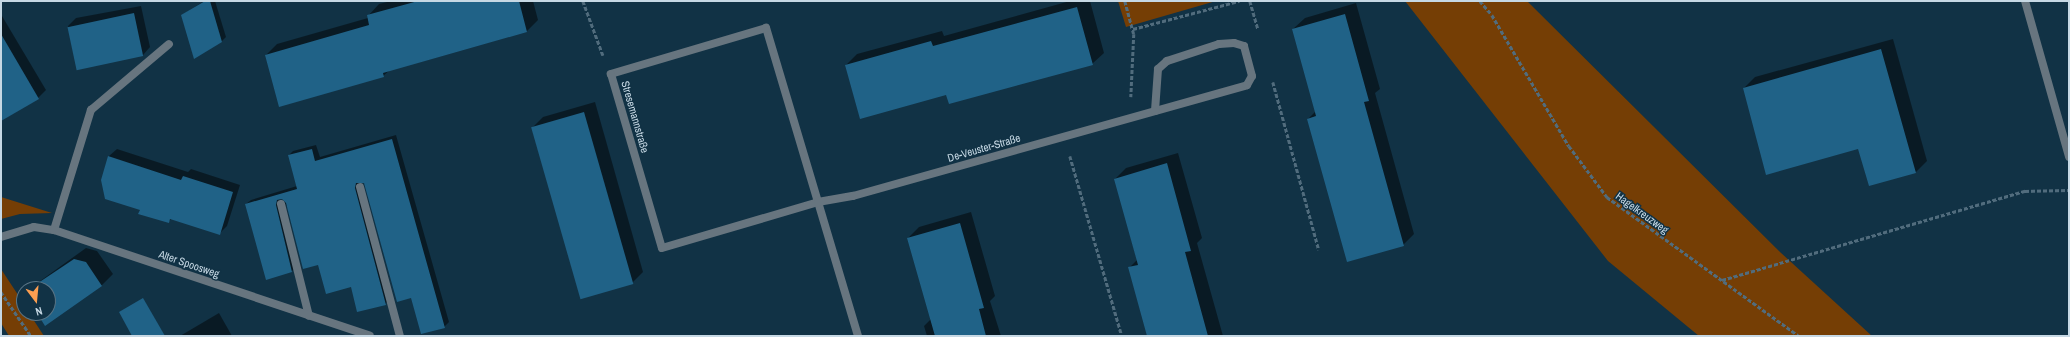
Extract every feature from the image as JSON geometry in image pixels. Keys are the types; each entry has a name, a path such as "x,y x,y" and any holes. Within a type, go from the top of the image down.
{"street":[{"path":"2025,1 2069,157"},
{"name":"Stresemannstraße","path":"818,202 662,248 611,74 766,28 818,202 858,336"},
{"name":"De-Veuster-Straße","path":"818,202 853,196 1065,136 1155,111 1247,85 1252,76 1244,46 1234,42 1219,44 1167,61 1158,69 1155,111"},
{"path":"54,230 91,110 169,44"},
{"path":"360,187 400,336"},
{"path":"281,204 309,316"},
{"name":"Alter Spoosweg","path":"1,237 34,227 54,230 370,336"}],"path":[{"path":"583,1 611,74"},
{"path":"1125,1 1133,29 1130,118"},
{"path":"1133,29 1239,1"},
{"path":"1250,1 1258,31"},
{"name":"Hagelkreuzweg","path":"1480,1 1492,15 1569,146 1607,198 1799,336"},
{"path":"1271,77 1320,250"},
{"path":"1065,136 1122,336"},
{"path":"1721,280 2025,191 2069,190"},
{"path":"1,292 31,336"}],"shaded area":[{"path":"1118,1 1216,1 1126,27"},
{"path":"1405,1 1527,1 1780,252 1872,336 1699,336 1608,261"},
{"path":"1,197 52,213 20,214 1,219"},
{"path":"1,269 16,292 16,321 34,321 44,336 9,336 1,323"}],"building":[{"path":"205,1 210,1 222,42 194,59 181,15"},
{"path":"418,1 519,1 527,32 383,73 384,77 279,107 265,55 369,25 367,15"},
{"path":"1077,7 1093,65 949,104 946,95 860,119 845,65 931,41 933,46"},
{"path":"134,13 143,56 77,70 67,27"},
{"path":"1345,14 1369,101 1364,102 1404,246 1347,262 1307,119 1316,116 1292,29"},
{"path":"1,34 39,99 1,121"},
{"path":"1881,49 1916,173 1869,186 1858,149 1766,175 1743,88"},
{"path":"584,112 633,284 580,299 531,127"},
{"path":"392,139 445,328 421,334 411,298 397,302 364,183 356,183 355,188 386,305 357,312 351,287 326,294 318,265 303,269 286,203 282,199 277,200 276,205 292,272 266,280 245,204 297,189 288,155 312,149 315,161"},
{"path":"108,156 181,180 183,176 233,192 220,235 170,219 169,223 138,214 140,210 105,199 101,180"},
{"path":"1167,163 1191,251 1185,252 1208,336 1147,336 1128,267 1138,265 1114,179"},
{"path":"960,223 984,308 979,309 986,336 935,336 907,238"},
{"path":"74,259 86,262 102,286 56,318 56,281 41,281"},
{"path":"143,298 165,336 132,336 119,312"},
{"path":"42,321 52,321 45,326"}]}
